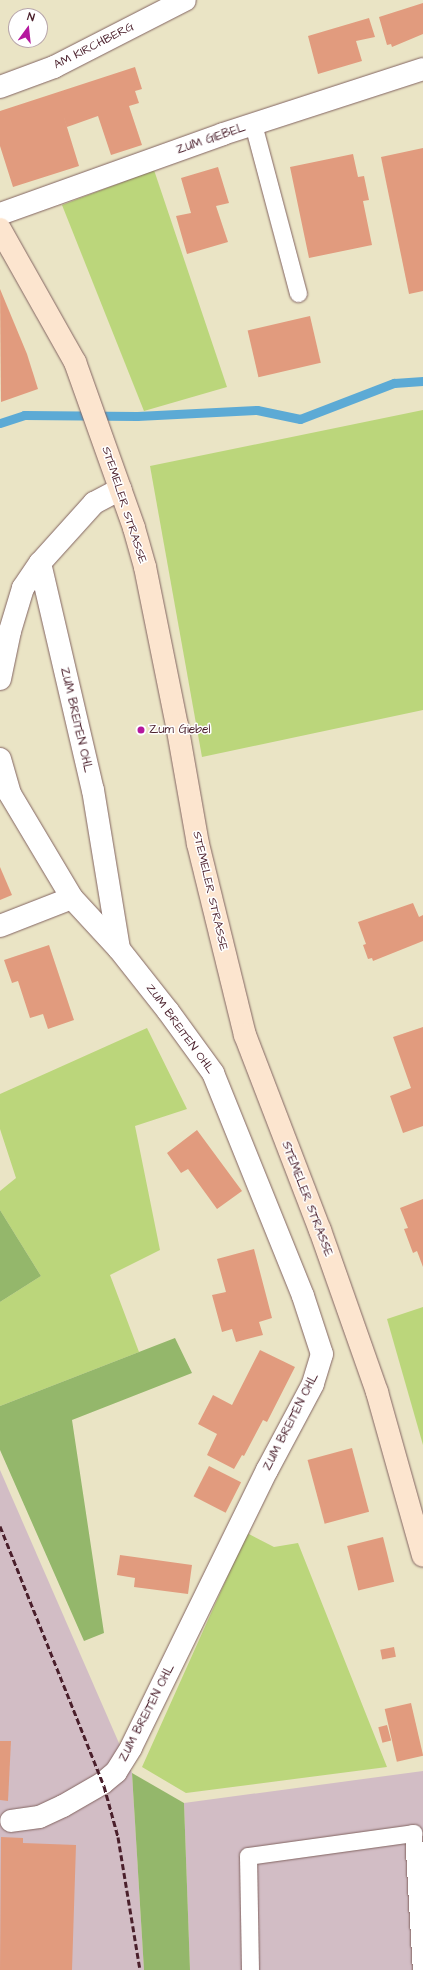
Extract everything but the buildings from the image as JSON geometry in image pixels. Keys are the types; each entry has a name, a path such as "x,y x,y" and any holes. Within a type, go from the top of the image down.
{"main road":[{"name":"STEMELER STRASSE","path":"0,229 75,362 120,489 145,566 198,844 245,1035 320,1230 377,1392 423,1556"}],"street":[{"name":"AM KIRCHBERG","path":"0,87 54,67 185,0"},
{"name":"ZUM GIEBEL","path":"0,214 253,124 423,69"},
{"path":"0,679 10,631 23,588 40,563 94,503 120,489"},
{"name":"ZUM BREITEN OHL","path":"40,563 92,790 119,949"},
{"name":"ZUM BREITEN OHL","path":"0,759 10,794 72,898 119,949 168,1011 213,1073 304,1296 322,1354 313,1384 267,1470 131,1748 116,1772 103,1783 63,1806 39,1817 5,1821"},
{"path":"0,926 72,898"}],"lane":[{"path":"253,124 298,293"},
{"path":"250,1970 248,1856 413,1833 421,1970"}],"shaded area":[{"path":"0,1470 132,1773 144,1970 0,1970"},
{"path":"423,1771 423,1970 190,1970 184,1803"}],"green space":[{"path":"154,170 227,387 144,411 62,205"},
{"path":"423,410 423,710 202,757 150,466"},
{"path":"147,1028 187,1109 135,1126 160,1250 110,1275 139,1352 0,1406 0,1302 41,1276 0,1210 0,1191 16,1178 0,1129 0,1094"},
{"path":"0,1210 41,1276 0,1302"},
{"path":"423,1307 423,1445 387,1319"},
{"path":"175,1338 192,1373 72,1420 104,1633 84,1641 0,1450 0,1406"},
{"path":"247,1533 274,1547 298,1543 387,1767 186,1793 142,1767"},
{"path":"132,1773 184,1803 190,1970 144,1970"}],"waterway":[{"path":"0,423 24,415 137,416 257,410 300,419 394,383 423,381"}],"railway":[{"path":"0,1526 104,1786 118,1837 140,1970"}],"place":[{"name":"Zum Giebel","path":"141,730"}]}
